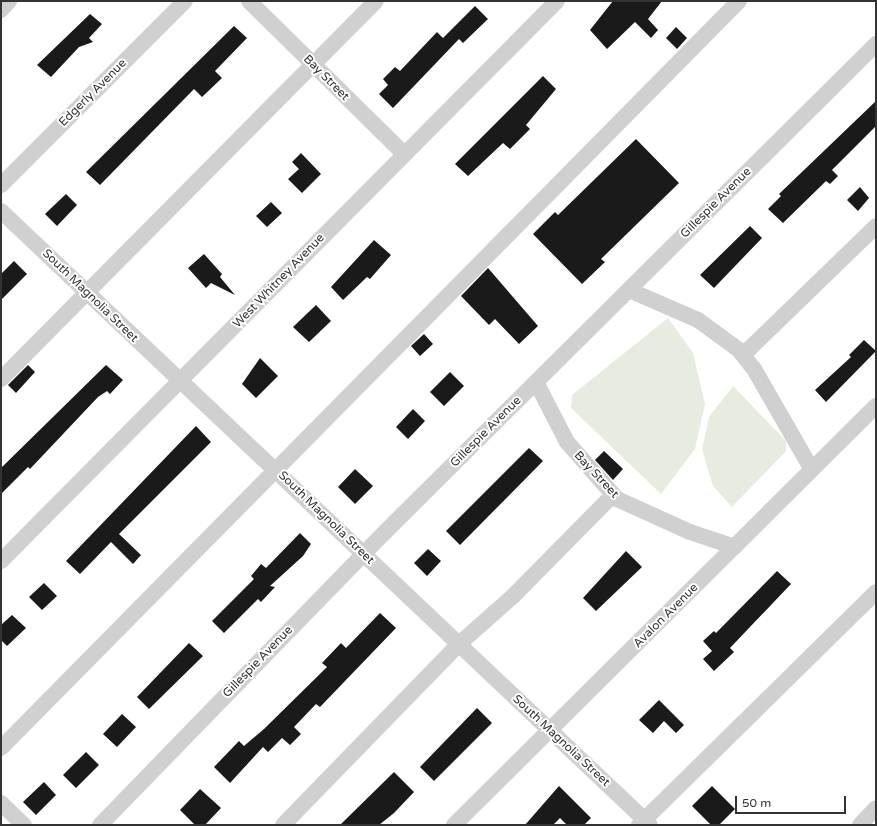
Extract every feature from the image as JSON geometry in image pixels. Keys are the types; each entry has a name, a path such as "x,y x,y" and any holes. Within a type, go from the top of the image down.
{"street":[{"path":"1,10 9,1"},
{"name":"Edgerly Avenue","path":"1,185 185,1"},
{"name":"Bay Street","path":"249,1 404,154"},
{"path":"1,379 376,1"},
{"name":"West Whitney Avenue","path":"1,561 178,380 557,1"},
{"path":"1,748 274,468 739,1"},
{"name":"Gillespie Avenue","path":"100,825 364,555 876,44"},
{"name":"South Magnolia Street","path":"1,211 178,380 274,468 645,823"},
{"path":"743,354 876,226"},
{"path":"629,290 698,320 743,354 812,470"},
{"name":"Bay Street","path":"536,382 567,442 613,495 657,519 735,547"},
{"name":"Avalon Avenue","path":"454,825 876,406"},
{"path":"283,825 459,644 512,597 613,495"},
{"path":"645,823 876,592"},
{"path":"1,803 24,825"},
{"path":"860,825 876,808"}],"shaded area":[{"path":"668,318 693,353 705,404 695,449 661,494 571,408 572,395"},
{"path":"733,386 786,441 786,451 732,507 713,486 702,449 709,417"}],"building":[{"path":"613,1 662,1 648,19 658,30 651,38 635,22 607,49 590,30"},
{"path":"475,6 488,19 463,43 459,39 393,108 379,94 388,85 383,79 395,67 400,71 437,32 443,38"},
{"path":"90,14 102,24 89,38 93,42 79,47 51,77 37,65"},
{"path":"234,26 247,38 215,71 222,78 202,97 194,89 100,185 86,172"},
{"path":"676,27 687,38 677,49 666,38"},
{"path":"543,76 556,89 526,125 530,129 510,149 503,143 468,176 455,164"},
{"path":"876,101 876,126 832,170 838,176 830,184 826,181 783,223 768,209 781,196 779,194"},
{"path":"636,139 679,183 601,259 605,262 582,284 533,234 555,212 558,215"},
{"path":"301,153 321,174 302,193 288,179 299,169 292,162"},
{"path":"860,187 869,198 858,211 847,200"},
{"path":"66,194 77,205 57,226 45,214"},
{"path":"271,202 282,213 267,227 256,216"},
{"path":"750,226 762,238 714,288 700,275"},
{"path":"374,240 391,255 370,279 367,277 343,300 331,287"},
{"path":"204,254 222,274 220,277 235,295 211,283 206,288 188,268"},
{"path":"14,261 27,274 1,300 1,274"},
{"path":"488,268 538,326 519,344 495,319 489,325 461,296"},
{"path":"316,305 331,321 309,342 293,327"},
{"path":"424,334 433,344 420,356 411,346"},
{"path":"864,340 876,351 826,402 815,390 851,357 849,355"},
{"path":"260,358 278,376 256,398 242,384"},
{"path":"28,365 35,372 16,393 8,385"},
{"path":"106,365 123,380 110,394 107,391 98,397 30,469 28,467 1,494 1,468"},
{"path":"450,372 464,386 444,406 430,392"},
{"path":"413,409 425,421 408,439 396,427"},
{"path":"196,426 211,442 119,534 141,555 133,564 111,542 80,574 66,561"},
{"path":"529,448 543,461 460,545 446,531"},
{"path":"604,451 623,469 613,480 595,460"},
{"path":"355,469 373,486 355,504 338,487"},
{"path":"300,533 311,544 303,556 270,586 275,587 261,602 258,599 224,633 212,621 254,579 251,576 261,564 266,568"},
{"path":"428,549 441,561 427,576 414,563"},
{"path":"626,551 642,567 596,611 583,598"},
{"path":"777,571 791,584 730,648 734,652 714,671 703,659 712,651 703,641 714,631 716,633"},
{"path":"44,583 57,596 42,610 29,597"},
{"path":"380,613 396,628 320,707 316,704 294,727 301,734 290,745 282,738 268,752 263,747 230,783 214,767 239,741 244,746 264,729 327,667 322,663 341,643 346,648"},
{"path":"12,615 26,628 7,646 1,640 1,625"},
{"path":"189,643 203,656 149,709 137,697"},
{"path":"659,700 684,725 676,733 664,721 653,733 639,720"},
{"path":"477,708 492,723 434,781 420,767"},
{"path":"122,714 136,727 117,747 103,734"},
{"path":"86,752 99,765 76,788 63,775"},
{"path":"394,772 414,792 394,813 379,825 340,825"},
{"path":"44,782 56,795 36,815 23,802"},
{"path":"559,786 591,818 584,825 567,825 560,818 553,825 525,825"},
{"path":"712,786 735,809 719,825 711,825 692,806"},
{"path":"200,789 221,808 205,825 195,825 180,810"}]}
